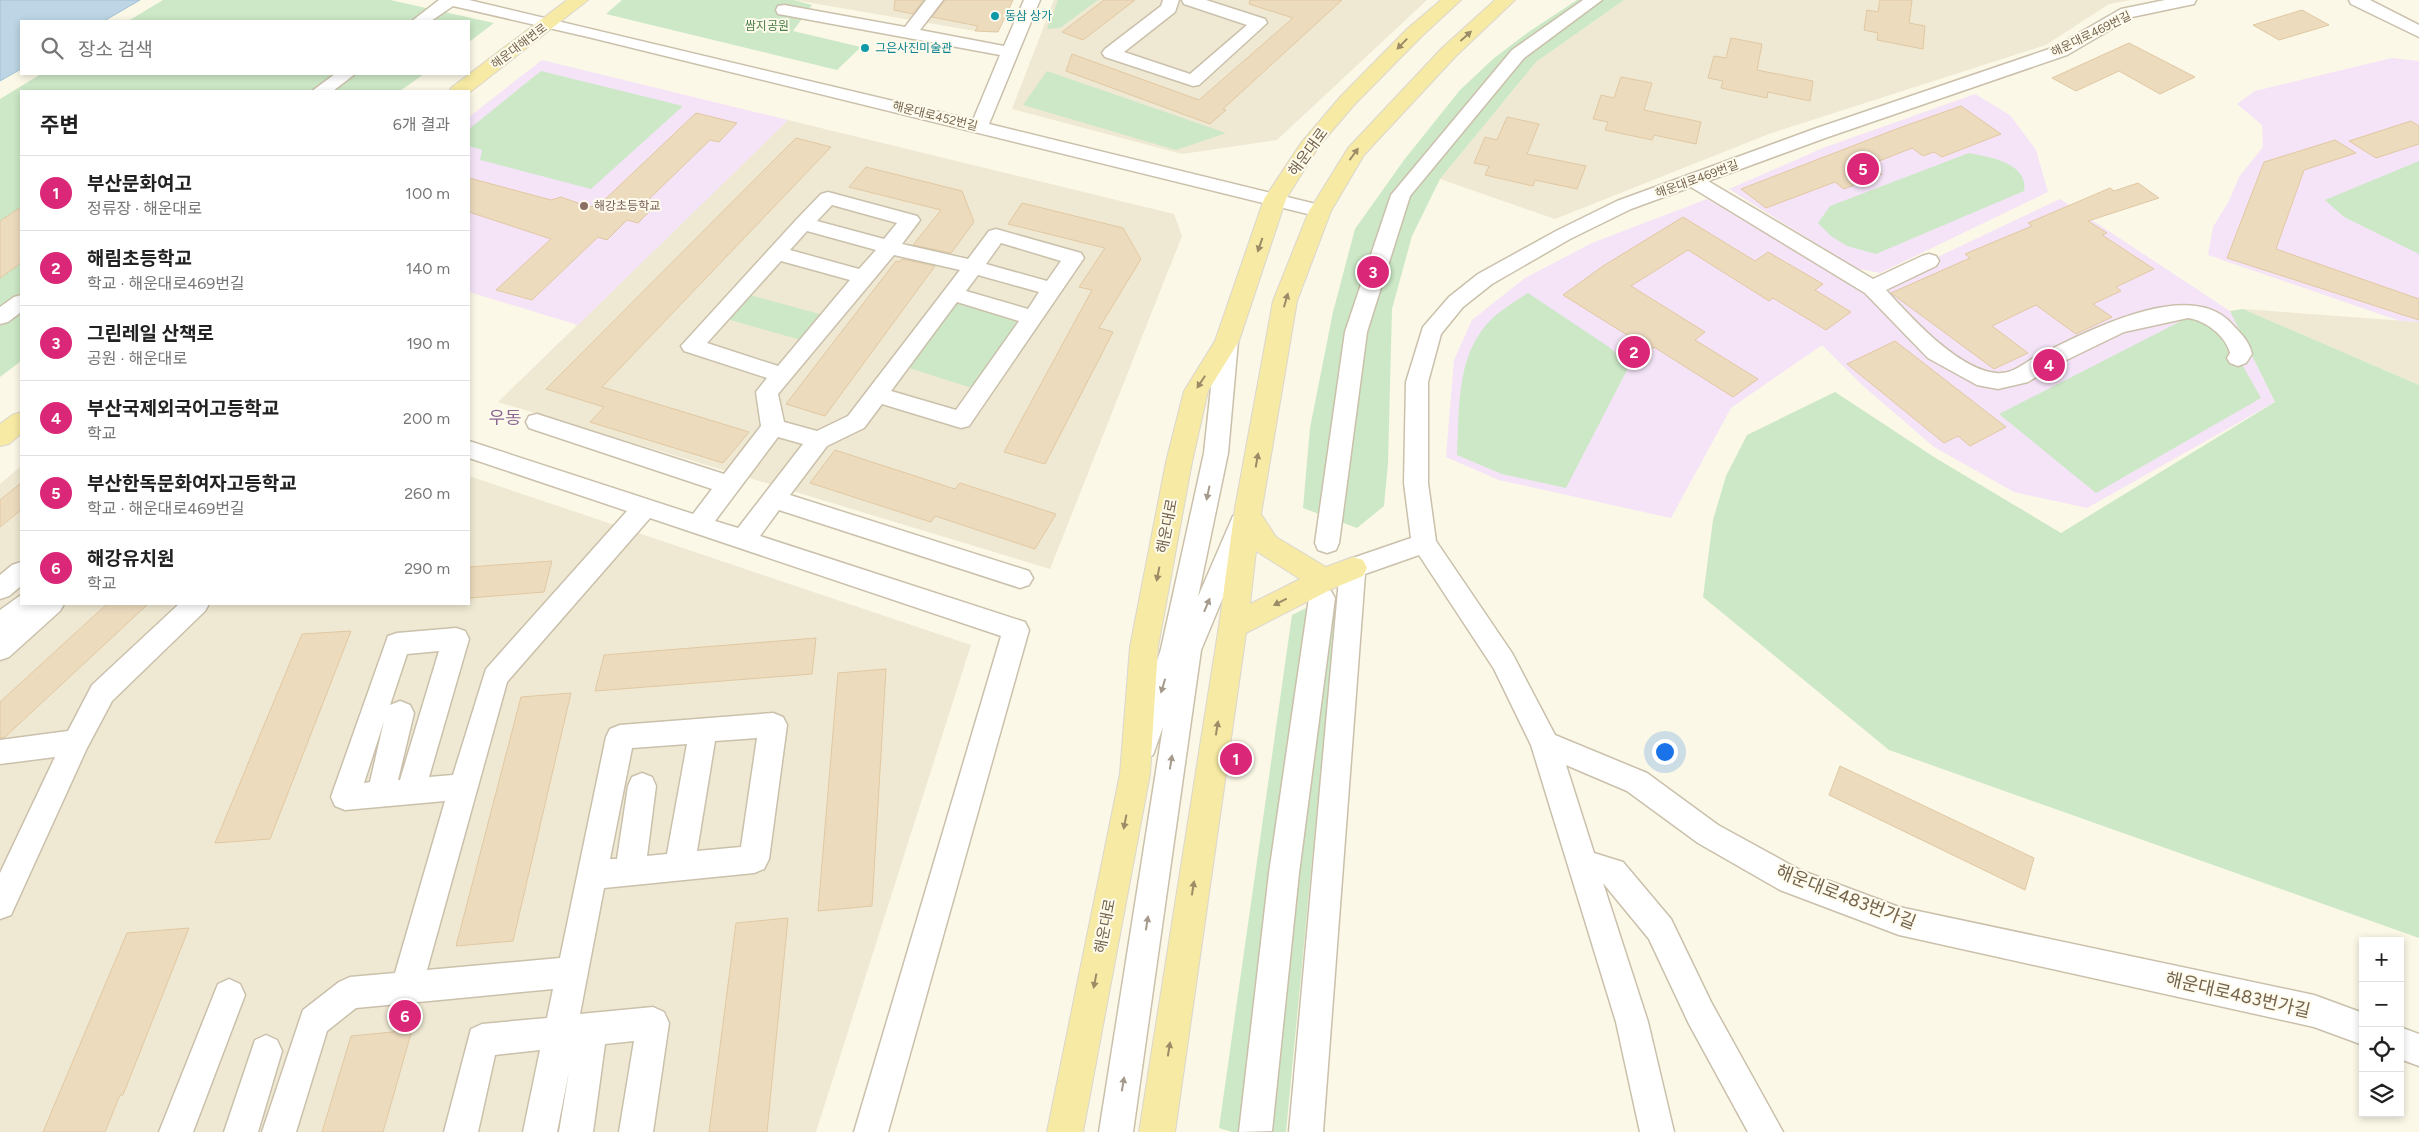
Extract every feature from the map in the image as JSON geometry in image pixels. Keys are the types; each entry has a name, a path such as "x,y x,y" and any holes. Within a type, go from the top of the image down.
{"main road":[{"name":"해운대해변로","path":"460,90 579,0"},
{"name":"해운대로","path":"1066,1132 1135,774 1144,647 1179,462 1196,391 1227,341 1275,199 1311,143 1348,100 1414,33 1452,0"},
{"path":"1156,1132 1233,626 1248,512 1285,301 1320,210 1355,152 1449,52 1506,0"},
{"path":"0,437 20,422"},
{"path":"1248,512 1266,544 1323,589"},
{"path":"1233,626 1323,589 1352,568"}],"street":[{"name":"해운대로452번길","path":"449,0 1320,210"},
{"path":"421,20 449,0"},
{"path":"909,33 935,0"},
{"path":"979,127 1032,0"},
{"path":"1172,0 1169,8 1111,53 1193,81 1259,23 1190,0"},
{"path":"1327,543 1356,332 1401,195 1518,54 1594,0"},
{"name":"해운대로469번길","path":"1424,543 1416,483 1417,382 1431,332 1456,302 1484,279 1562,235 1615,209 1820,133 2061,51 2127,13 2188,0"},
{"path":"2357,0 2419,32"},
{"path":"784,10 1010,52"},
{"path":"322,90 345,75"},
{"path":"1694,180 1872,288 1936,354 1965,371 1998,381 2020,377 2046,361 2117,328 2159,316 2188,311 2203,313 2217,321 2239,345 2241,354 2238,358"},
{"path":"698,524 773,427 766,392 782,375 910,220 828,198 692,346 782,375"},
{"path":"803,224 1052,289"},
{"path":"743,540 819,440 856,422 996,235 1074,258 961,420 877,394"},
{"path":"776,253 864,277"},
{"path":"1872,288 1929,261"},
{"path":"953,294 1032,317"},
{"path":"0,317 20,303"},
{"path":"537,422 729,485"},
{"path":"773,427 819,440"},
{"path":"470,449 1016,630 871,1132"},
{"path":"774,499 1020,578"},
{"path":"406,988 495,677 646,507"},
{"path":"1116,1132 1188,650 1248,512"},
{"path":"1306,1132 1352,568 1424,543 1503,661 1546,744 1632,1022 1657,1132"},
{"path":"0,590 20,573"},
{"path":"1255,1131 1284,873 1323,589"},
{"path":"0,625 25,605"},
{"path":"0,648 50,605"},
{"path":"0,905 76,742 102,693 195,605"},
{"path":"410,792 456,639 397,644 345,797 410,792 463,787"},
{"path":"381,794 400,713"},
{"path":"576,1132 575,1030 572,972 620,737 772,725 754,858 592,875"},
{"path":"680,866 703,730"},
{"path":"0,752 76,742"},
{"name":"해운대로483번가길","path":"1546,744 1637,782 1708,834 1790,880 1899,921 2314,1012 2359,1029"},
{"path":"630,871 642,786"},
{"path":"1583,864 1613,872 1660,929 1700,1013 1766,1132"},
{"path":"279,1132 314,1021 350,993 572,972"},
{"path":"176,1132 229,995"},
{"path":"461,1132 482,1040 653,1023 636,1132"},
{"path":"540,1132 575,1030"},
{"path":"2404,1044 2419,1050"},
{"path":"241,1132 266,1051"}],"shaded area":[{"path":"794,0 995,0 975,31"},
{"path":"1054,0 1427,0 1277,140 1182,154 1012,109"},
{"path":"1624,0 2131,0 2109,4 2046,45 1769,134 1555,219 1440,179 1536,62"},
{"path":"2392,58 2419,61 2419,322 2400,321 2208,255 2213,227 2229,201 2239,177 2263,147 2262,125 2237,104 2255,91"},
{"name":"해강초등학교","path":"542,60 788,120 578,325 470,292 470,116"},
{"path":"1975,94 2010,115 2036,150 2048,192 1880,273 1855,268 1729,189 1823,148"},
{"path":"788,120 1174,214 1182,236 1050,569 498,402"},
{"path":"1707,199 1869,295 1872,288 2060,199 2230,311 2275,402 2087,508 2014,492 1934,447 1862,385 1822,345 1731,408 1671,518 1499,480 1446,457 1454,360 1472,320 1525,278 1592,243"},
{"path":"2243,309 2419,322 2419,385"},
{"path":"20,467 20,605 470,605 470,476 971,645 816,1132 0,1132 0,484"}],"green space":[{"path":"163,0 390,0 494,23 470,41 470,20 130,20"},
{"name":"쌈지공원","path":"622,0 794,0 812,5 793,31 861,47 837,70 606,14"},
{"path":"1058,0 1098,0 1060,28 1047,29"},
{"path":"1577,0 1624,0 1536,62 1440,179 1412,236 1392,309 1388,463 1384,506 1357,528 1303,508 1310,428 1333,312 1355,229 1404,160 1460,90 1493,59 1527,33"},
{"path":"541,71 683,106 591,189 480,160 482,150 470,146 470,128"},
{"path":"1047,71 1226,133 1176,150 1023,105"},
{"path":"39,75 423,75 401,90 20,90 20,362 0,377 0,99"},
{"path":"1969,153 1997,159 2014,168 2024,181 2024,191 1876,254 1847,246 1831,236 1818,223 1830,206"},
{"path":"2419,161 2419,254 2344,217 2325,200"},
{"path":"1528,293 1609,347 1629,366 1566,488 1502,474 1457,455 1462,380 1466,362 1473,345 1483,329 1496,315"},
{"path":"746,294 823,315 801,340 723,318"},
{"path":"956,303 1021,323 978,390 906,367"},
{"path":"2243,309 2419,385 2419,938 1889,750 1703,597 1713,520 1726,476 1747,435 1835,392 1934,457 2061,533 2275,402 2230,311"},
{"path":"2185,319 2208,321 2227,338 2261,398 2096,493 1999,414"},
{"path":"1316,603 1336,611 1286,1132 1232,1132 1219,1128 1292,615"}],"water":[{"path":"0,0 140,0 106,20 20,20 20,70 0,81"}],"building":[{"path":"895,0 924,0 913,14 894,10"},
{"path":"945,0 1013,0 998,32 975,31 978,26 932,17"},
{"path":"1104,0 1135,0 1083,40 1062,32"},
{"path":"1250,0 1342,0 1223,109 1226,110 1210,124 1066,71 1072,54 1199,100 1293,18 1249,4"},
{"path":"1880,0 1912,0 1909,23 1925,26 1923,49 1877,40 1878,33 1864,30 1867,10 1878,12"},
{"path":"2302,10 2329,25 2279,40 2253,25"},
{"path":"1731,38 1762,44 1757,70 1813,81 1810,101 1768,92 1767,98 1721,88 1723,81 1708,78 1714,56 1726,58"},
{"path":"2129,43 2195,77 2160,94 2119,71 2076,91 2052,78"},
{"path":"1621,77 1652,83 1644,110 1701,122 1696,144 1654,135 1652,140 1605,130 1608,122 1593,119 1601,95 1614,98"},
{"path":"1961,106 2001,134 1942,157 1934,152 1923,156 1912,148 1869,165 1882,174 1844,189 1835,182 1766,208 1741,189 1899,128"},
{"path":"696,113 737,123 719,142 710,140 648,200 659,202 638,223 627,220 607,240 598,237 532,300 496,290 551,239 470,212 470,178 551,200 561,197 586,206 597,207"},
{"path":"1507,117 1539,124 1527,154 1586,166 1577,189 1535,180 1533,186 1485,175 1489,166 1474,163 1485,137 1497,140"},
{"path":"2411,121 2419,126 2419,144 2376,158 2349,141"},
{"path":"796,138 831,147 602,387 749,432 723,463 590,422 604,407 546,389"},
{"path":"2335,140 2356,153 2304,170 2276,249 2419,299 2419,320 2227,258 2264,162"},
{"path":"866,167 962,191 974,222 951,253 913,245 941,210 849,187"},
{"path":"2138,183 2159,198 2088,221 2107,233 2102,235 2154,269 2116,287 2121,291 2093,304 2112,317 2076,334 2036,305 1992,326 2028,353 1994,369 1891,293 1970,258 1965,254 2032,226 2028,223 2110,188 2114,191"},
{"path":"1022,203 1123,228 1141,259 1099,328 1113,332 1045,464 1004,452 1092,290 1079,287 1105,248 1008,224"},
{"path":"20,208 20,264 0,278 0,221"},
{"path":"1683,217 1755,261 1768,252 1823,284 1815,290 1851,312 1826,330 1773,298 1769,301 1688,250 1631,286 1705,332 1695,340 1758,379 1733,397 1654,347 1651,350 1563,295 1603,266"},
{"path":"902,259 935,266 825,416 786,404 896,261 900,262"},
{"path":"1895,341 2006,427 1970,446 1958,436 1944,443 1847,364"},
{"path":"835,450 955,489 960,483 1056,514 1035,549 935,516 931,522 810,483"},
{"path":"20,484 20,511 0,527 0,500"},
{"path":"552,561 544,592 470,598 470,567"},
{"path":"106,605 147,605 5,737 0,738 0,702"},
{"path":"351,631 270,839 215,843 302,634"},
{"path":"816,638 812,674 595,691 604,655"},
{"path":"886,669 872,906 818,911 838,673"},
{"path":"571,693 513,941 456,946 521,697"},
{"path":"1840,766 2034,858 2025,890 1829,795"},
{"path":"788,918 767,1132 709,1132 736,923"},
{"path":"189,928 123,1095 120,1095 105,1132 43,1132 127,933"},
{"path":"412,1030 383,1132 322,1132 351,1036"}],"place":[{"name":"동삼 상가","path":"995,16"},
{"name":"그은사진미술관","path":"865,48"},
{"name":"부산한독문화여자고등학교","path":"1863,169"},
{"name":"해강초등학교","path":"584,206"},
{"name":"그린레일 산책로","path":"1373,272"},
{"name":"해림초등학교","path":"1634,352"},
{"name":"부산국제외국어고등학교","path":"2049,365"},
{"name":"부산문화여고","path":"1236,759"},
{"name":"해강유치원","path":"405,1016"}],"district":[{"name":"우동","path":"505,418"}]}
